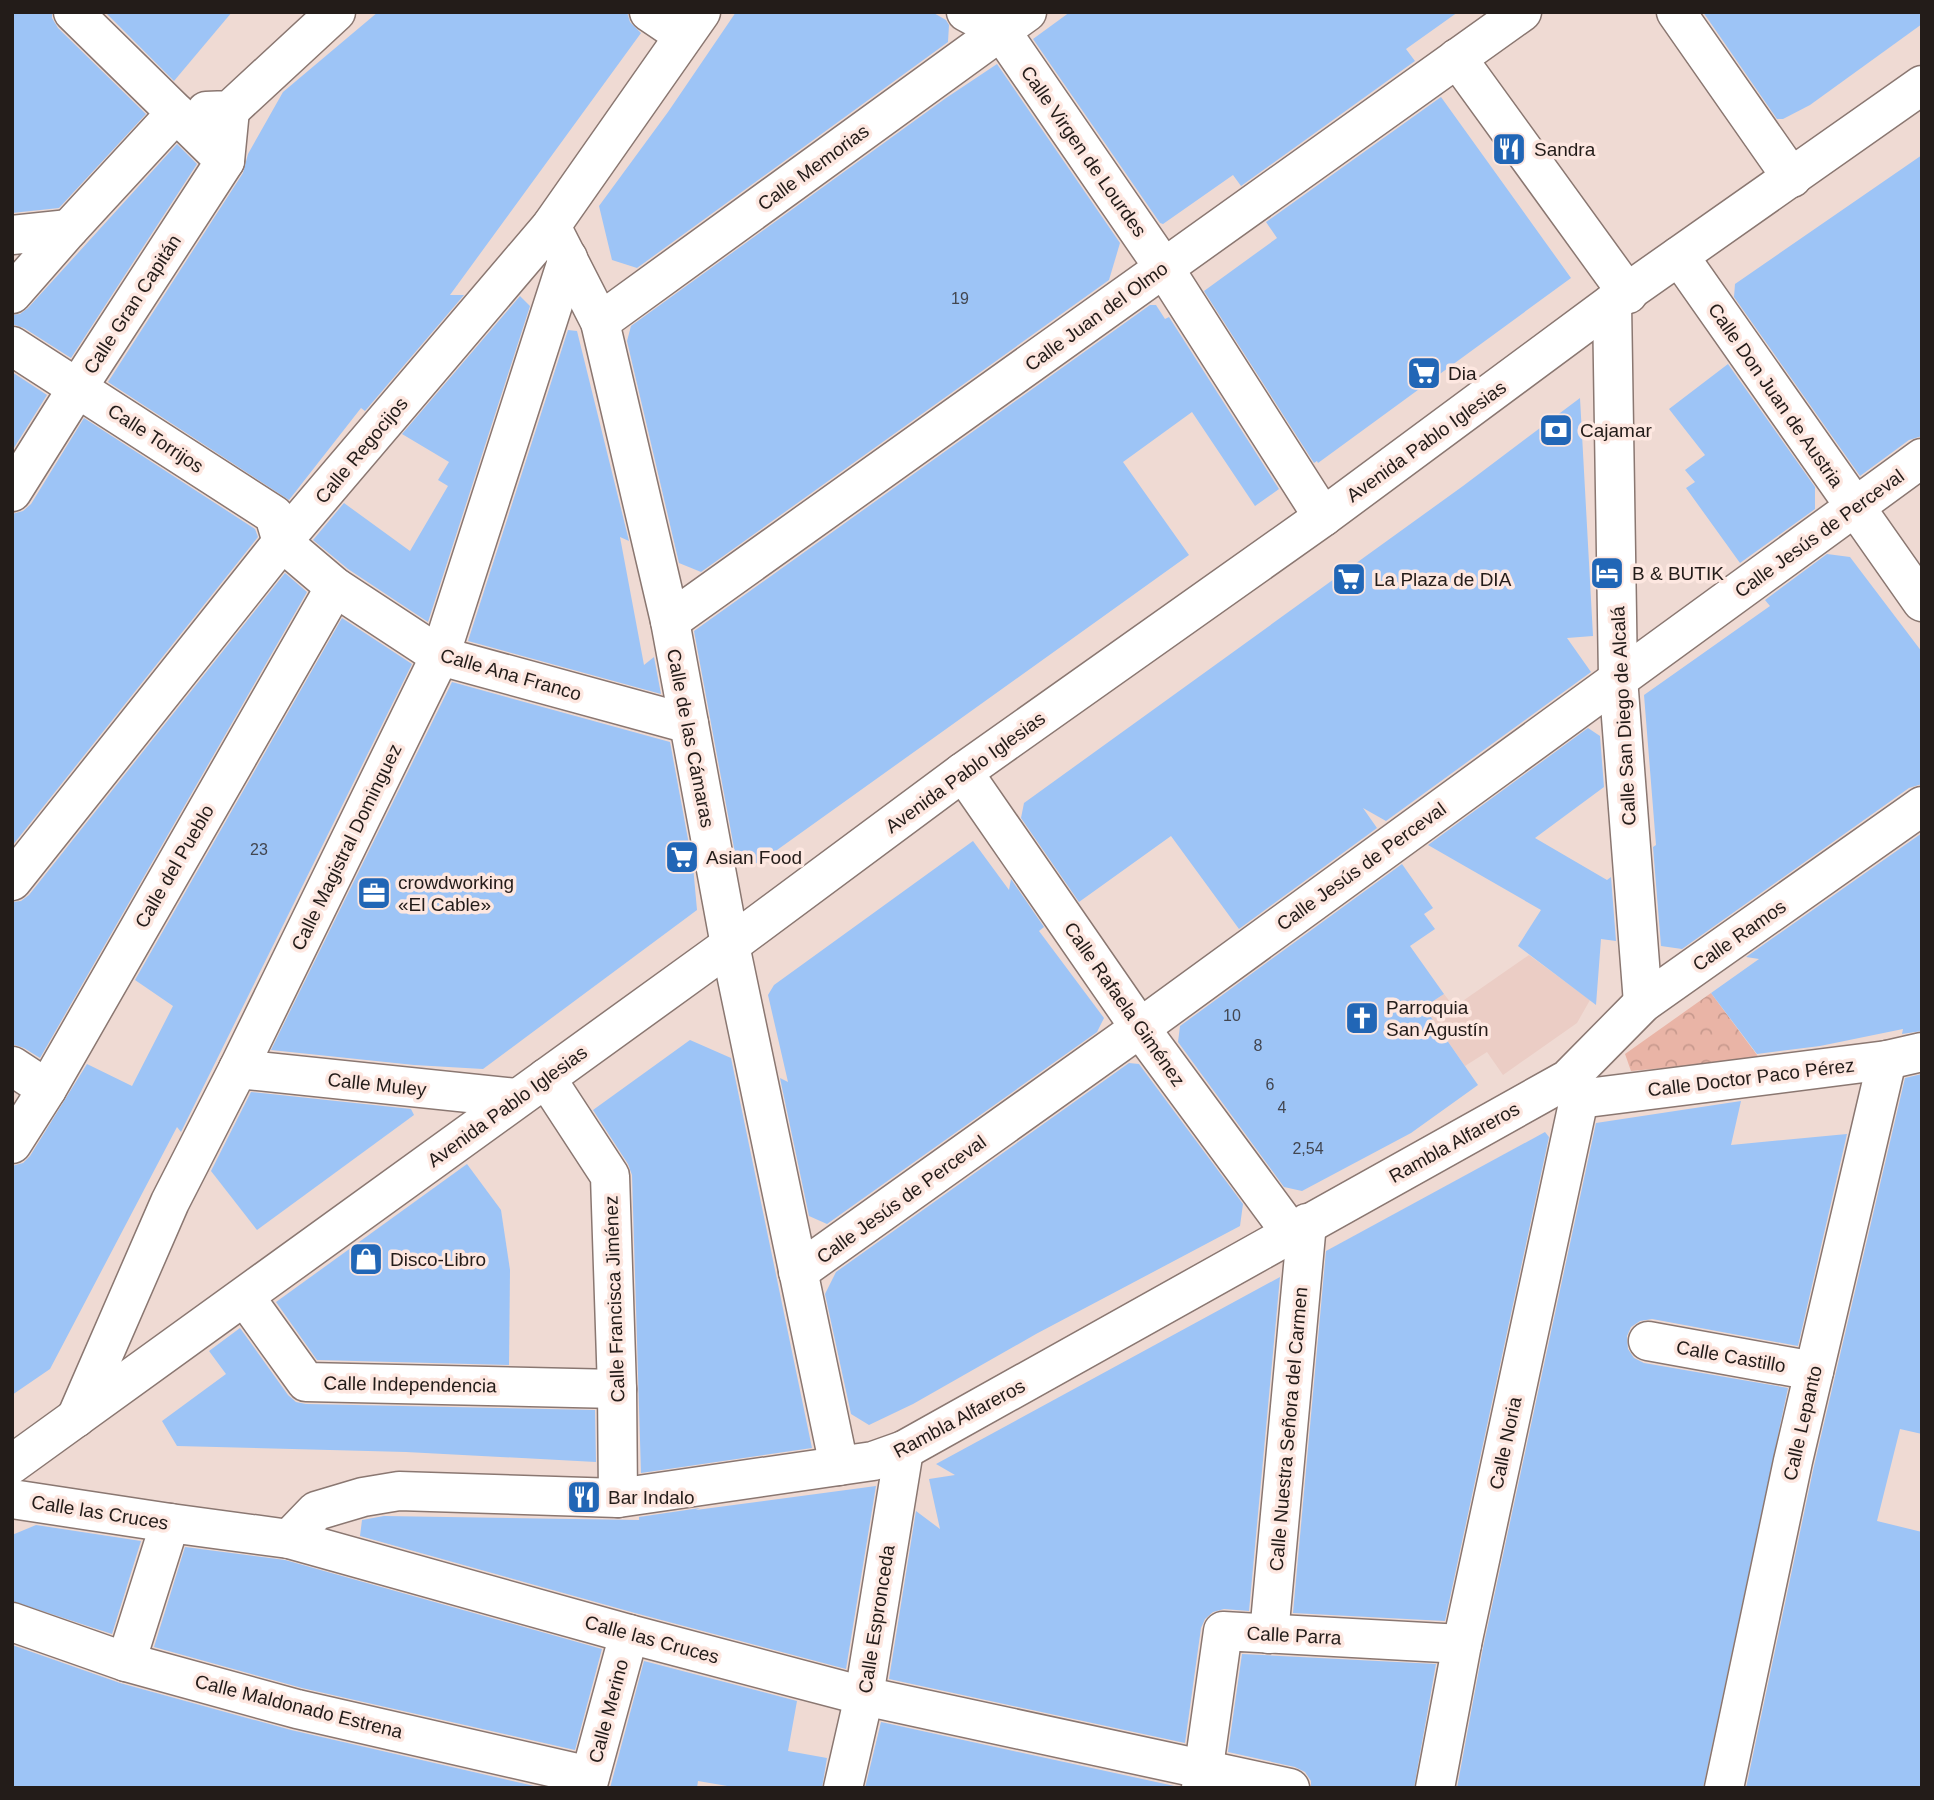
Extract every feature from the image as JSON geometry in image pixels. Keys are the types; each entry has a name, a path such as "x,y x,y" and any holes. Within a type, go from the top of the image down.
{"street":[{"path":"73,12 225,161"},
{"path":"12,295 176,113 230,110 336,12"},
{"path":"649,12 692,24"},
{"name":"Calle Virgen de Lourdes","path":"967,12 1014,22 1164,268 1323,517"},
{"path":"1676,12 1792,178"},
{"name":"Calle Juan del Olmo","path":"670,621 1457,58 1502,18"},
{"name":"Calle Memorias","path":"600,322 1014,22"},
{"name":"Calle Regocijos","path":"12,881 282,542 559,242 692,24"},
{"path":"1457,58 1620,299"},
{"name":"Avenida Pablo Iglesias","path":"12,1464 730,945 963,772 1323,517 1679,256 1922,85"},
{"name":"Calle Gran Capitán","path":"12,492 225,161 230,110"},
{"path":"12,235 69,229"},
{"name":"Calle de las Cámaras","path":"559,242 600,322 670,621 730,945 839,1466"},
{"name":"Calle Magistral Dominguez","path":"76,1418 170,1202 440,656 559,242"},
{"name":"Calle Don Juan de Austria","path":"1679,256 1922,602"},
{"name":"Calle San Diego de Alcalá","path":"1620,299 1618,678 1643,1003"},
{"name":"Calle Torrijos","path":"12,346 274,515 282,542"},
{"name":"Calle Jesús de Perceval","path":"799,1272 1140,1028 1922,458"},
{"name":"Calle Ana Franco","path":"282,542 335,587 440,656 689,724"},
{"name":"Calle del Pueblo","path":"12,1144 47,1088 335,587"},
{"name":"Calle Rafaela Giménez","path":"963,772 1140,1028 1299,1228"},
{"name":"Calle Ramos","path":"1574,1089 1643,1003 1922,806"},
{"name":"Calle Doctor Paco Pérez","path":"1574,1089 1904,1056"},
{"name":"Calle Lepanto","path":"1724,1788 1814,1371 1904,1056"},
{"path":"12,1066 47,1088"},
{"name":"Calle Muley","path":"238,1069 531,1088"},
{"name":"Calle Francisca Jiménez","path":"531,1088 610,1176 618,1498"},
{"name":"Rambla Alfareros","path":"289,1539 317,1511 363,1497 399,1491 618,1498 873,1461 904,1450 1299,1228 1574,1089"},
{"name":"Calle Noria","path":"1435,1788 1574,1089"},
{"name":"Calle Nuestra Señora del Carmen","path":"1269,1634 1299,1228"},
{"name":"Calle Independencia","path":"245,1297 306,1382 617,1389"},
{"name":"Calle Castillo","path":"1648,1341 1814,1371"},
{"name":"Calle Espronceda","path":"843,1788 864,1696 904,1450"},
{"name":"Calle las Cruces","path":"12,1499 289,1539 864,1696 1203,1779 1290,1788"},
{"path":"126,1662 170,1523"},
{"name":"Calle Maldonado Estrena","path":"12,1622 126,1662 298,1709 589,1782"},
{"name":"Calle Parra","path":"1203,1779 1223,1631 1462,1644"},
{"name":"Calle Merino","path":"589,1782 629,1634"}],"shaded area":[{"path":"1529,955 1590,1000 1577,1023 1503,1075 1487,1052 1465,1066 1424,1007 1444,994 1454,1007"}],"green space":[{"path":"1711,993 1760,1059 1631,1071 1625,1054"}],"building":[{"path":"12,12 52,12 52,18 58,28 146,114 59,208 12,213"},
{"path":"105,12 232,12 174,81"},
{"path":"378,12 627,12 630,22 641,33 450,295 464,295 365,411 361,408 289,500 108,382 243,173 248,154 283,92"},
{"path":"736,12 932,12 946,20 949,25 948,42 637,268 612,260 599,206 668,112"},
{"path":"1070,12 1458,12 1406,49 1415,61 1241,186 1233,175 1163,224 1033,39"},
{"path":"1703,12 1922,12 1922,24 1810,105 1783,119 1777,119"},
{"path":"997,64 1120,243 1109,280 701,572 679,563 627,341 631,326"},
{"path":"1441,97 1571,278 1318,463 1314,463 1204,291 1277,238 1266,222"},
{"path":"177,144 197,164 71,358 24,328 12,324 12,315 20,314 28,308"},
{"path":"1922,155 1922,436 1909,440 1860,476 1734,297 1735,284"},
{"path":"520,296 530,306 428,622 348,569 313,540 344,503 410,551 448,486 438,480 449,462 402,434"},
{"path":"1150,305 1156,305 1165,319 1169,317 1279,489 1255,506 1192,412 1123,462 1189,555 759,863 737,864 694,631"},
{"path":"568,330 577,331 629,541 620,537 644,665 654,657 661,694 468,641"},
{"path":"1728,364 1815,487 1815,509 1740,563 1686,488 1695,482 1685,470 1705,455 1669,409"},
{"path":"12,372 47,395 12,451"},
{"path":"1580,398 1593,636 1567,638 1591,672 1386,821 1363,808 1377,828 1239,929 1171,836 1079,902 1021,818 1024,803 1463,486"},
{"path":"84,418 255,529 258,537 12,846 12,514 23,511 31,504"},
{"path":"1827,554 1850,557 1922,652 1922,784 1909,788 1682,949 1661,946 1644,695 1770,606 1765,600"},
{"path":"285,573 307,592 40,1058 12,1044 12,902 21,901 29,895"},
{"path":"342,618 412,664 181,1132 177,1127 50,1369 12,1395 12,1166 23,1163 30,1156 87,1064 132,1086 173,1006 135,980"},
{"path":"452,682 670,742 693,866 697,910 483,1069 414,1065 271,1050"},
{"path":"1588,728 1600,736 1604,787 1535,838 1607,880 1611,877 1616,941 1601,939 1596,1005 1518,946 1541,910 1428,845"},
{"path":"1922,833 1922,1031 1902,1034 1903,1029 1820,1046 1757,1054 1711,993 1759,959 1746,957"},
{"path":"973,841 1009,890 1011,879 1044,927 1039,931 1104,1018 1097,1032 827,1224 809,1216 780,1078 788,1082 768,995 774,985"},
{"name":"Parroquia San Agustín","path":"1402,864 1433,908 1424,914 1435,929 1410,946 1444,994 1424,1007 1478,1085 1411,1133 1302,1191 1284,1187 1178,1042 1180,1026"},
{"path":"690,1040 731,1058 812,1448 641,1473 632,1175 628,1164 593,1110"},
{"path":"1129,1063 1139,1064 1243,1204 1240,1226 1036,1334 913,1404 869,1425 851,1414 825,1294 836,1272"},
{"path":"1922,1074 1922,1434 1900,1429 1877,1521 1922,1532 1922,1788 1746,1788 1814,1466 1905,1078"},
{"path":"251,1092 411,1109 414,1115 257,1230 211,1171"},
{"path":"1741,1101 1731,1145 1847,1134 1798,1346 1652,1319 1640,1321 1631,1327 1627,1336 1628,1349 1634,1358 1644,1363 1788,1388 1703,1788 1457,1788 1483,1648 1596,1123"},
{"path":"1545,1132 1549,1137 1445,1621 1293,1613 1326,1251"},
{"path":"467,1164 501,1210 510,1270 509,1365 317,1360 276,1302"},
{"path":"1280,1277 1249,1611 1224,1609 1213,1612 1205,1619 1201,1628 1185,1743 889,1679 916,1511 940,1529 929,1479 955,1475 936,1464"},
{"path":"240,1328 288,1395 296,1402 595,1410 596,1462 406,1452 177,1446 162,1421 226,1374 209,1351"},
{"path":"876,1486 846,1669 360,1536 362,1520 384,1516 639,1520 639,1517 700,1508 696,1510"},
{"path":"36,1525 141,1541 112,1634 12,1601 12,1535"},
{"path":"185,1547 285,1560 602,1649 575,1750 302,1688 154,1647"},
{"path":"12,1645 120,1683 291,1730 543,1788 12,1788"},
{"path":"1242,1654 1436,1664 1414,1788 1311,1788 1311,1781 1305,1772 1295,1767 1228,1752"},
{"path":"644,1661 797,1701 788,1751 827,1758 822,1788 739,1788 698,1781 697,1788 610,1788"},
{"path":"881,1722 1179,1787 1180,1788 865,1788"}],"place":[{"name":"Sandra","path":"1509,149"},
{"name":"Dia","path":"1424,373"},
{"name":"Cajamar","path":"1556,430"},
{"name":"B & BUTIK","path":"1607,573"},
{"name":"La Plaza de DIA","path":"1349,579"},
{"name":"Asian Food","path":"682,857"},
{"name":"crowdworking «El Cable»","path":"374,893"},
{"name":"Parroquia San Agustín","path":"1362,1018"},
{"name":"Disco-Libro","path":"366,1259"},
{"name":"Bar Indalo","path":"584,1497"}]}
